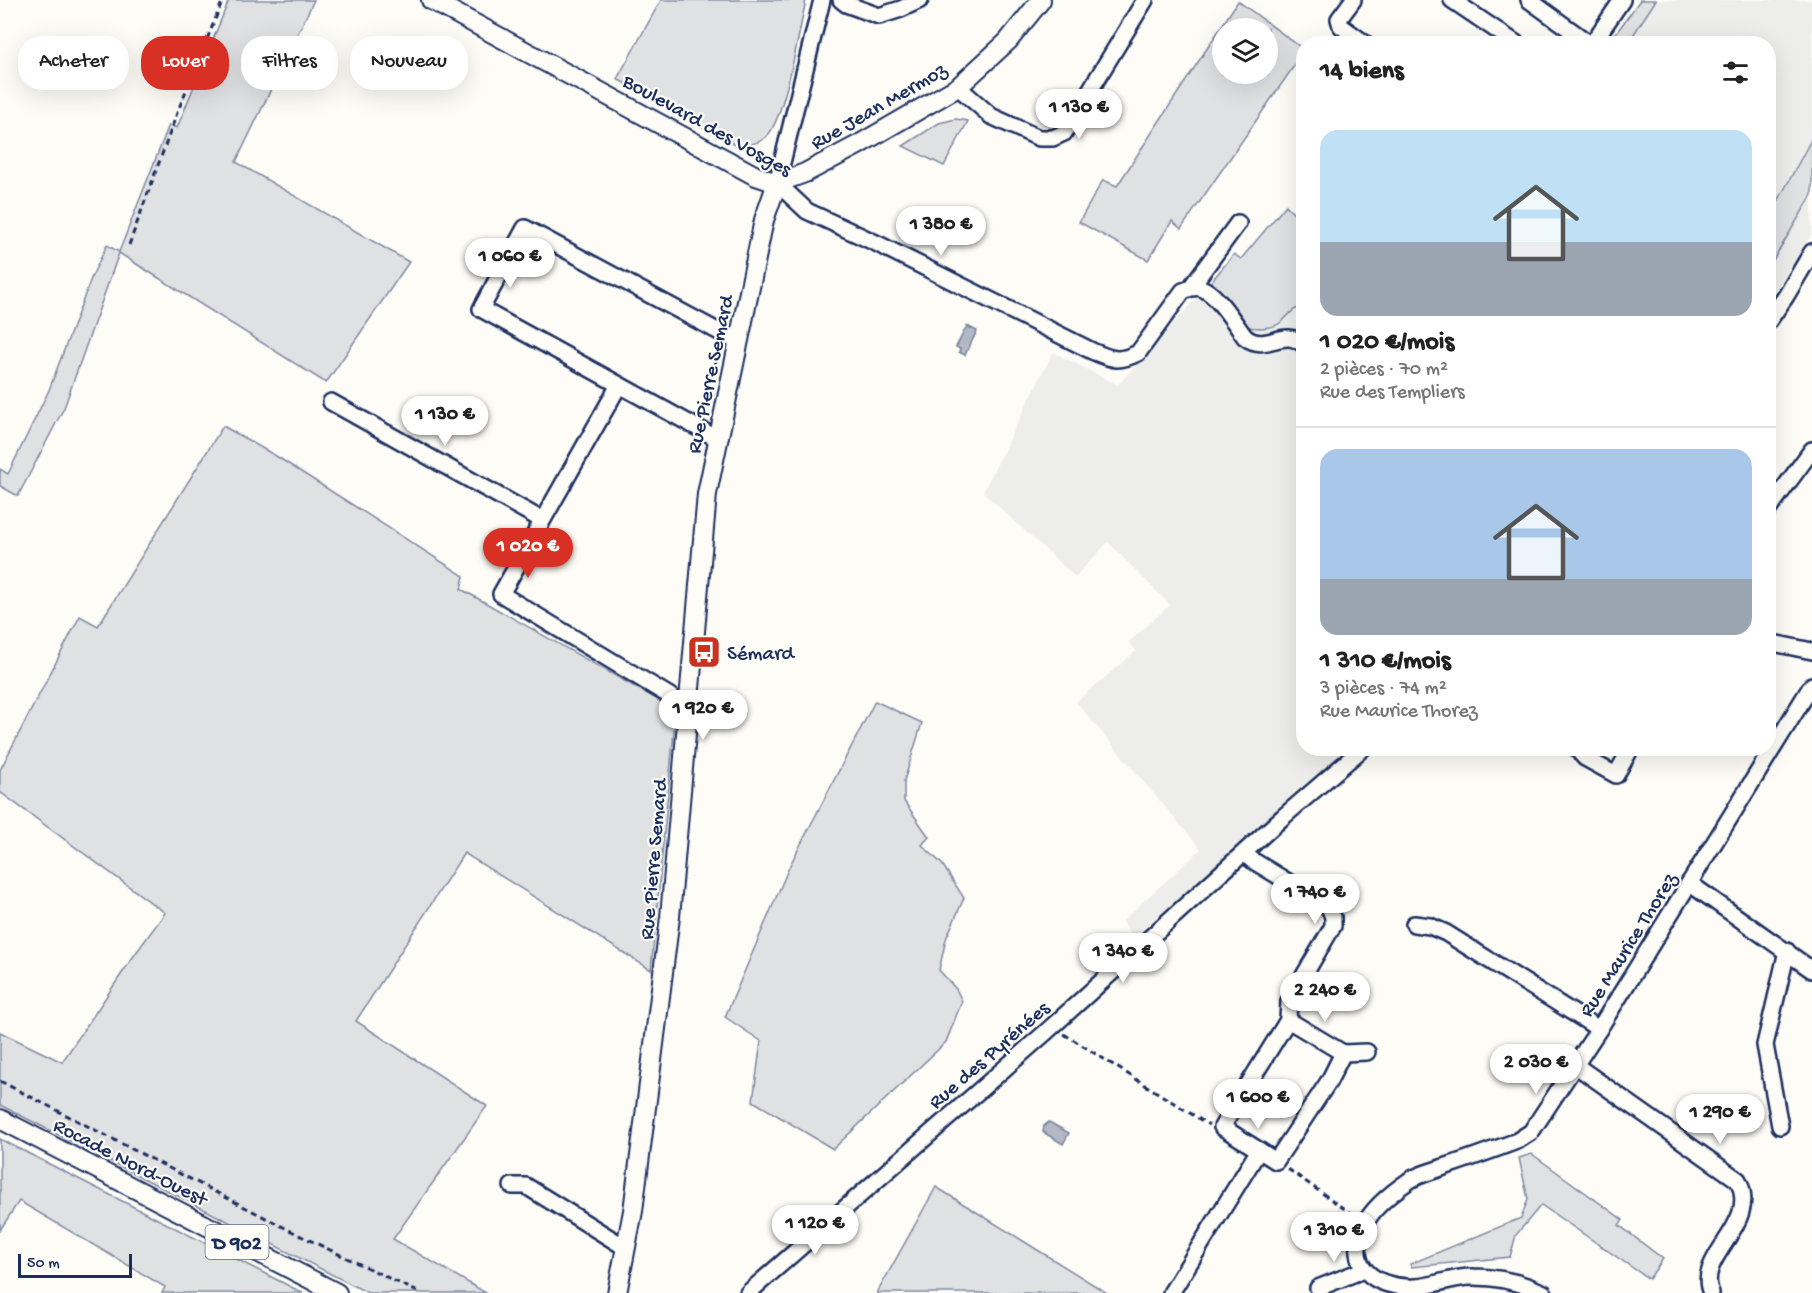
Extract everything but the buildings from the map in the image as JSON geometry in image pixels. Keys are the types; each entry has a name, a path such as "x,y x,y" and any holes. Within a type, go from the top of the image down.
{"main road":[{"name":"Boulevard des Vosges","path":"431,0 756,176 777,183"},
{"name":"Rue Jean Mermoz","path":"777,183 805,172 858,145 958,87 1008,41 1041,0"},
{"name":"Rue Pierre Semard","path":"616,1293 633,1211 670,917 707,494 764,220 777,183"},
{"name":"Rocade Nord-Ouest","path":"0,1119 336,1293"}],"street":[{"path":"777,183 822,0"},
{"path":"841,0 879,16 920,0"},
{"path":"958,87 991,116 1039,138 1053,138 1064,133 1145,0"},
{"path":"1353,0 1339,19 1341,26 1355,36"},
{"path":"1452,0 1505,36"},
{"path":"1529,0 1580,36"},
{"path":"1597,36 1622,0"},
{"name":"Boulevard des Vosges","path":"777,183 807,211 1114,360 1138,353 1183,291 1191,287 1238,223"},
{"path":"718,439 481,309 525,228 738,342"},
{"path":"1776,310 1812,252"},
{"path":"1191,287 1201,288 1213,295 1245,337 1251,341 1260,344 1282,338 1296,340"},
{"path":"619,384 501,594 688,707"},
{"path":"331,402 542,520"},
{"path":"1776,499 1812,450"},
{"path":"1776,644 1812,651"},
{"name":"Rue Maurice Thorez","path":"1776,743 1812,685"},
{"name":"Rue des Pyrénées","path":"748,1293 1052,1026 1354,756"},
{"path":"1583,756 1616,775 1627,756"},
{"name":"Rue Maurice Thorez","path":"1364,1270 1358,1258 1357,1243 1365,1223 1375,1209 1411,1179 1524,1138 1531,1132 1599,1029 1768,756"},
{"path":"1244,853 1329,907 1333,917 1333,926 1289,1001 1288,1020 1222,1127 1276,1161 1329,1081 1343,1053"},
{"path":"1689,883 1812,970"},
{"path":"1414,924 1431,926 1446,933 1599,1029"},
{"path":"1780,1126 1765,1045 1787,951"},
{"path":"1288,1020 1343,1053 1367,1052"},
{"path":"1575,1065 1738,1180 1743,1191 1744,1204 1707,1277 1711,1293"},
{"path":"1170,1293 1259,1150"},
{"path":"512,1186 526,1186 626,1248"},
{"path":"1318,1288 1364,1270 1373,1278 1392,1285 1416,1287 1473,1276 1515,1282 1544,1293"}],"path":[{"path":"129,245 177,112 223,0"},
{"path":"1052,1026 1213,1128 1222,1127"},
{"path":"0,1081 301,1236 420,1293"},
{"path":"1276,1161 1365,1223"}],"shaded area":[{"path":"229,0 314,0 297,36 241,36 241,90 271,90 236,162 409,262 326,383 119,253 64,408 18,496 0,486 0,469 8,474 49,390 92,276 107,245 119,252 169,125 177,128 192,90 229,90 229,36 214,36"},
{"path":"661,0 806,0 785,94 773,128 763,140 751,144 735,145 617,79"},
{"path":"1640,0 1656,0 1633,36 1614,36"},
{"path":"1656,0 1812,0 1812,234 1776,290 1776,36 1633,36"},
{"path":"1238,1 1261,18 1227,18"},
{"path":"1278,31 1296,44 1296,63 1181,229 1172,221 1148,260 1079,222 1103,180 1117,186 1212,41 1212,84 1278,84"},
{"path":"956,119 968,121 944,166 903,146 939,123"},
{"path":"1812,138 1812,195 1776,255 1776,205"},
{"path":"1286,205 1296,217 1296,309 1280,323 1267,328 1242,326 1210,283 1234,254 1241,259"},
{"path":"1210,283 1223,302 1279,324 1296,308 1296,756 1344,756 1133,937 1122,921 1201,849 1076,702 1136,651 1129,642 1170,605 1108,542 1075,577 983,492 1053,352 1118,385"},
{"path":"967,326 977,331 965,355 956,347"},
{"path":"223,426 276,456 464,576 461,589 676,710 651,970 464,853 356,1021 487,1106 393,1239 486,1293 368,1293 0,1105 0,1032 62,1062 165,913 0,792 0,770 80,616 98,626"},
{"path":"875,701 922,723 904,781 904,801 929,837 922,845 942,864 964,898 946,939 939,970 956,989 962,1001 946,1042 833,1149 753,1101 761,1041 725,1017 790,865"},
{"path":"1049,1122 1069,1133 1063,1144 1043,1132 1044,1126"},
{"path":"0,1139 303,1293 162,1293 165,1287 19,1201 0,1230"},
{"path":"1532,1154 1623,1220 1619,1225 1663,1259 1649,1279 1541,1205 1516,1235 1510,1257 1412,1267 1410,1264 1521,1218 1528,1199 1519,1158"},
{"path":"936,1187 1107,1293 877,1293"}],"place":[{"name":"Sémard","path":"704,652"}]}
